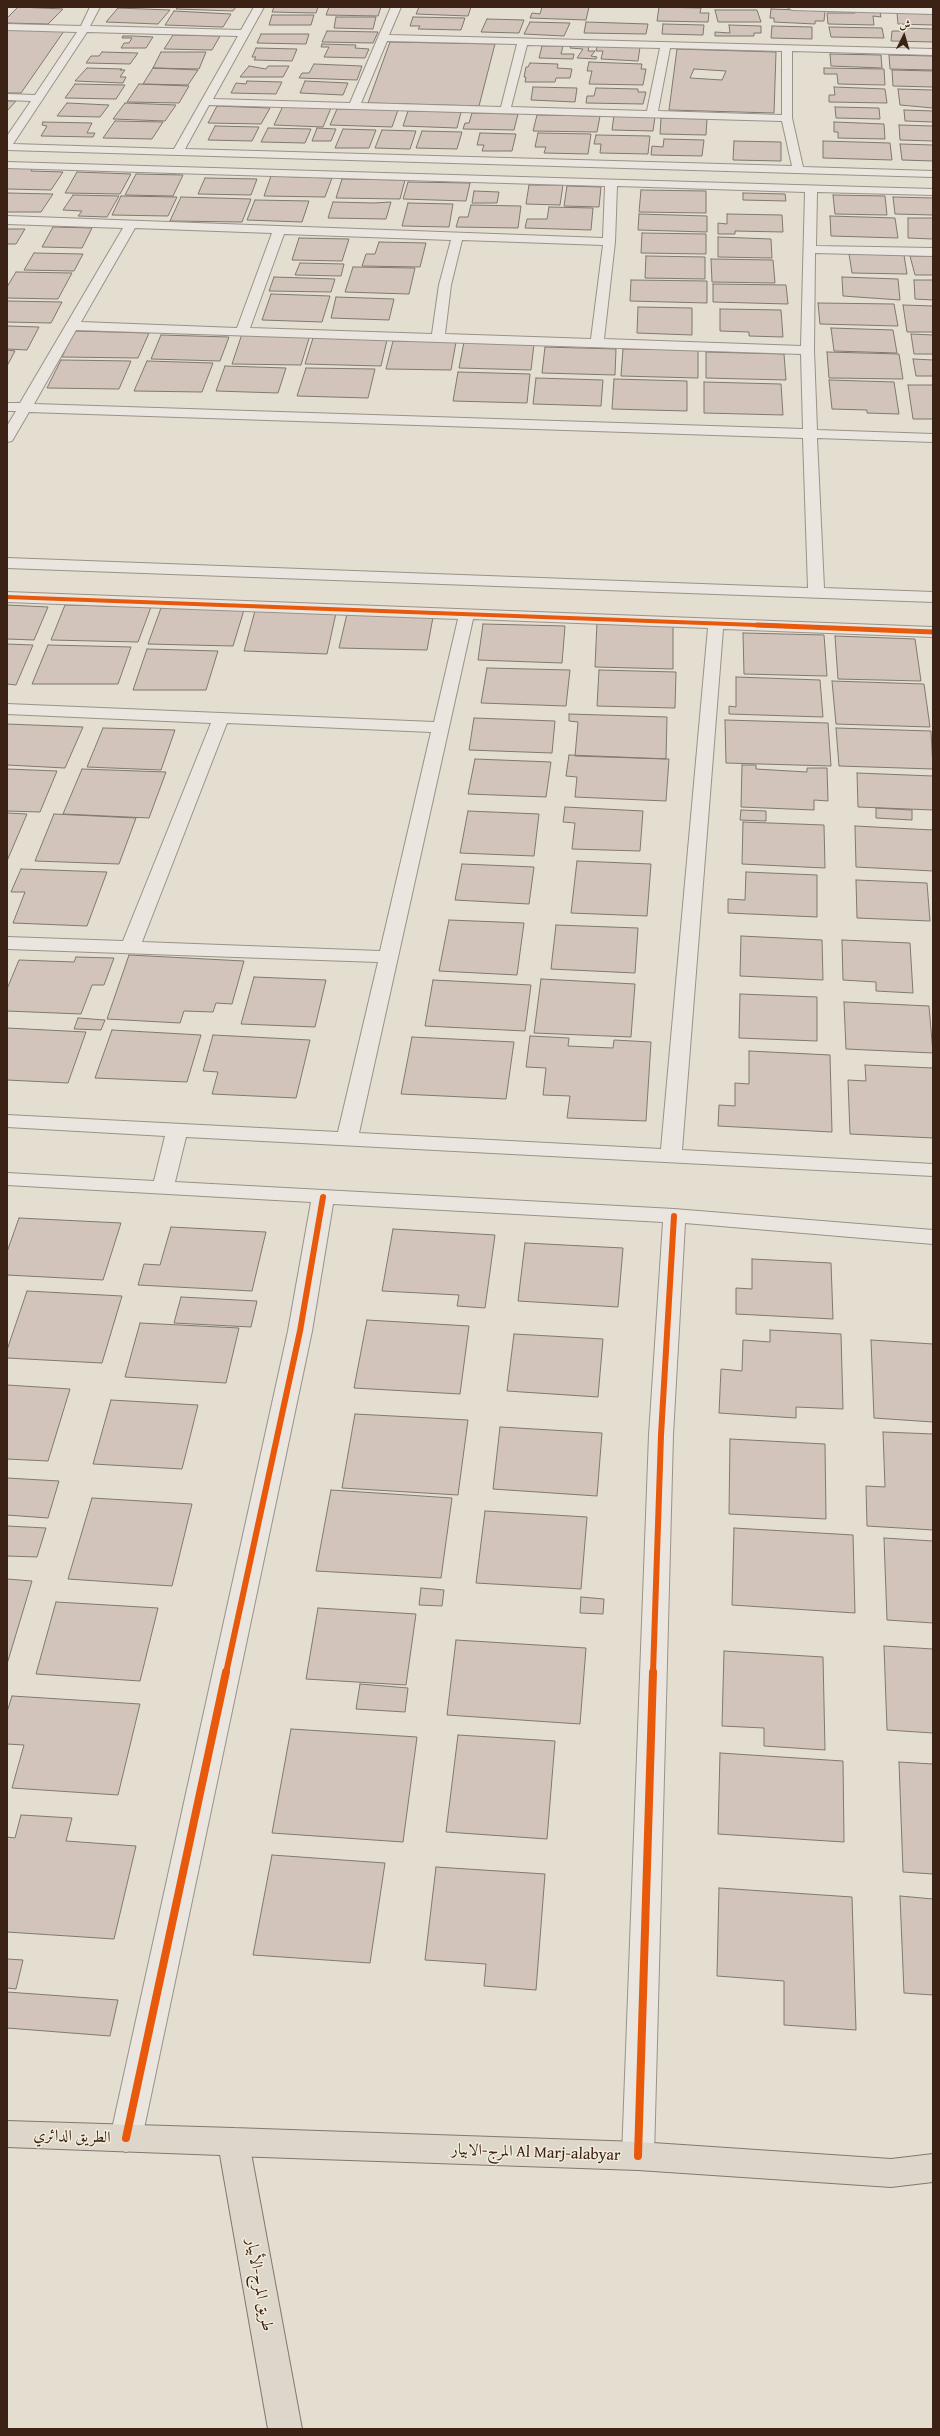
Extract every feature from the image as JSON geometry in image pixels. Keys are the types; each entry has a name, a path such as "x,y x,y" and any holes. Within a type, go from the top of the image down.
{"main road":[{"name":"الطريق الدائري","path":"7,2134 233,2142"},
{"name":"المرج-الابيار Al Marj-alabyar","path":"233,2142 638,2156 891,2174 933,2168"},
{"name":"طريق المرج-الأبيار","path":"233,2142 285,2429"}],"street":[{"path":"7,144 84,29 95,7"},
{"path":"178,152 258,7"},
{"path":"354,106 396,7"},
{"path":"792,7 933,11"},
{"path":"7,27 244,33"},
{"path":"384,38 933,52"},
{"path":"505,110 523,42"},
{"path":"652,114 665,46"},
{"path":"787,49 787,118 798,170"},
{"path":"7,97 38,98"},
{"path":"205,102 787,118"},
{"path":"7,147 933,174"},
{"path":"357,175 369,158"},
{"path":"7,165 933,192"},
{"path":"597,343 601,294 609,242 611,183"},
{"path":"811,189 807,350 816,592"},
{"path":"7,220 132,223 457,238 609,242"},
{"path":"7,438 132,223"},
{"path":"242,330 279,230"},
{"path":"438,337 445,285 457,238"},
{"path":"810,249 933,252"},
{"path":"72,326 242,330 807,350"},
{"path":"7,407 933,438"},
{"path":"7,563 58,583 467,613 933,632"},
{"path":"7,597 58,583 816,592 933,597"},
{"path":"347,1139 467,613"},
{"path":"671,1156 716,623"},
{"path":"7,709 440,727"},
{"path":"130,948 221,718"},
{"path":"7,943 388,957"},
{"path":"7,1121 933,1170"},
{"path":"163,1188 177,1130"},
{"path":"7,1179 674,1216 933,1237"},
{"path":"126,2138 300,1331 322,1197"},
{"path":"638,2156 661,1435 674,1216"}],"building":[{"path":"18,7 63,9 48,24 7,23 7,18"},
{"path":"178,7 236,7 233,11 176,9"},
{"path":"274,7 318,7 316,13 272,12"},
{"path":"329,7 381,7 378,16 326,15"},
{"path":"419,7 471,7 468,16 416,14"},
{"path":"542,7 589,7 586,20 530,18 532,13 540,14"},
{"path":"659,7 701,8 700,13 709,13 708,22 657,21"},
{"path":"118,8 170,10 158,24 106,22"},
{"path":"771,9 825,11 824,21 815,21 815,24 774,22 774,18 770,18"},
{"path":"715,10 757,10 761,22 718,22"},
{"path":"174,11 231,14 223,27 165,25"},
{"path":"854,11 880,11 881,17 873,16 874,25 828,24 827,13 855,13"},
{"path":"897,13 933,14 933,25 898,24"},
{"path":"272,15 314,15 311,25 269,25"},
{"path":"336,17 376,17 373,29 334,28"},
{"path":"413,17 465,18 461,30 418,29 420,26 410,26"},
{"path":"487,19 524,20 519,33 481,32"},
{"path":"530,22 570,23 564,36 524,34"},
{"path":"586,22 648,24 646,34 584,33"},
{"path":"663,24 704,25 703,35 662,34"},
{"path":"729,25 761,26 761,33 754,33 754,36 715,36 715,32 730,33"},
{"path":"772,26 812,27 812,39 771,38"},
{"path":"829,27 882,28 884,38 831,37"},
{"path":"905,28 933,29 933,42 891,41 892,31 905,31"},
{"path":"7,30 64,31 21,93 7,93"},
{"path":"327,31 378,32 373,43 322,42"},
{"path":"261,34 309,34 306,44 257,43"},
{"path":"173,35 220,36 212,50 164,49"},
{"path":"123,36 153,37 146,48 121,48 124,43 129,43 132,38 122,38"},
{"path":"390,42 495,44 479,106 368,103"},
{"path":"322,44 356,45 355,48 369,49 365,58 324,57 329,47 321,47"},
{"path":"542,46 563,46 561,54 574,54 573,59 539,58"},
{"path":"571,46 589,46 588,51 595,51 591,56 597,57 596,59 577,58 583,49 570,48"},
{"path":"597,46 640,47 638,61 601,59 603,51 596,51"},
{"path":"256,48 297,49 292,61 254,60 256,57 252,57"},
{"path":"677,49 776,52 774,113 669,110"},
{"path":"102,52 138,53 130,64 86,63 91,56 99,56"},
{"path":"161,52 206,52 199,69 153,68"},
{"path":"830,54 881,55 882,68 831,66"},
{"path":"889,55 933,56 933,70 890,69"},
{"path":"589,62 642,64 641,69 646,69 643,85 589,84 592,71 587,71"},
{"path":"530,63 558,64 557,68 572,69 570,78 556,78 555,82 525,82 526,77 524,77 526,67 528,67"},
{"path":"314,64 362,66 357,80 299,78 302,73 309,73"},
{"path":"249,66 266,69 268,66 289,66 283,77 240,77"},
{"path":"87,68 122,69 120,70 125,70 120,77 126,77 123,83 75,81"},
{"path":"153,68 198,70 188,85 143,84"},
{"path":"824,68 884,69 885,85 838,84 837,74 824,74"},
{"path":"694,69 726,71 722,80 690,78"},
{"path":"892,70 933,71 933,87 893,86"},
{"path":"247,81 282,82 276,94 231,93 236,83 246,84"},
{"path":"305,81 348,83 343,95 300,93"},
{"path":"75,84 125,85 116,99 65,98"},
{"path":"139,84 189,86 179,103 127,102"},
{"path":"533,87 577,88 575,102 531,100"},
{"path":"834,87 885,89 887,103 829,102 829,95 835,95"},
{"path":"596,88 638,89 638,92 646,92 643,104 586,103 587,96 594,96"},
{"path":"898,89 933,90 933,108 900,105"},
{"path":"7,101 16,101 7,111"},
{"path":"67,103 109,105 100,117 57,116"},
{"path":"125,103 176,105 165,121 113,119"},
{"path":"217,106 270,108 261,124 208,123"},
{"path":"283,106 331,108 323,127 274,125"},
{"path":"835,107 879,108 880,119 836,118"},
{"path":"337,109 398,110 392,127 330,125"},
{"path":"904,110 933,111 933,122 905,121"},
{"path":"408,111 461,112 457,128 403,126"},
{"path":"472,113 518,114 514,130 463,129 465,123 469,123"},
{"path":"537,115 600,116 597,132 533,131"},
{"path":"614,115 655,117 653,131 612,130"},
{"path":"661,118 707,119 706,135 660,134"},
{"path":"115,121 163,122 152,139 103,138"},
{"path":"43,122 92,123 87,133 95,133 93,137 41,136 47,126 42,125"},
{"path":"834,122 884,124 885,139 838,138 838,132 834,132"},
{"path":"899,125 933,126 933,141 900,140"},
{"path":"215,126 259,127 252,141 208,140"},
{"path":"268,128 311,129 305,143 261,142"},
{"path":"317,128 336,129 331,141 312,141"},
{"path":"343,129 376,130 369,148 335,148"},
{"path":"382,130 416,131 410,149 375,148"},
{"path":"422,131 462,132 457,149 416,148"},
{"path":"480,133 516,134 512,151 482,151 484,145 477,145"},
{"path":"538,133 591,134 588,154 544,153 546,147 535,147"},
{"path":"596,135 650,136 648,154 600,153 601,144 594,144"},
{"path":"664,139 704,140 702,156 651,155 652,146 663,147"},
{"path":"734,141 781,142 781,161 733,160"},
{"path":"823,141 890,143 892,160 823,158"},
{"path":"900,144 933,145 933,161 902,160"},
{"path":"7,168 33,168 31,171 63,172 51,190 7,189"},
{"path":"77,172 131,174 120,194 65,193"},
{"path":"136,174 183,175 173,196 125,195"},
{"path":"271,176 332,178 325,197 264,196"},
{"path":"205,178 257,179 251,195 198,194"},
{"path":"342,179 405,180 400,199 336,198"},
{"path":"408,182 470,183 466,201 403,199"},
{"path":"529,185 563,185 560,205 526,204"},
{"path":"567,186 601,187 599,207 564,206"},
{"path":"641,190 706,191 706,213 639,212"},
{"path":"474,191 499,192 497,203 472,203"},
{"path":"7,193 53,194 41,212 7,212"},
{"path":"743,193 785,194 786,201 743,200"},
{"path":"73,195 119,196 107,217 78,216 82,211 63,210"},
{"path":"833,195 885,196 887,215 835,214"},
{"path":"121,196 177,197 168,216 112,215"},
{"path":"181,197 251,199 242,222 170,221"},
{"path":"893,197 933,198 933,215 895,214"},
{"path":"255,200 309,201 302,222 247,220"},
{"path":"333,202 391,202 386,219 328,218"},
{"path":"408,203 453,204 449,227 402,226"},
{"path":"471,205 521,206 518,228 456,227 459,217 468,217"},
{"path":"549,207 593,208 591,230 525,228 527,219 547,219"},
{"path":"639,214 707,216 707,232 638,230"},
{"path":"727,214 782,215 783,232 735,231 735,234 718,234 718,223 727,224"},
{"path":"830,216 895,218 898,238 831,236"},
{"path":"908,218 933,218 933,239 908,238"},
{"path":"53,227 92,228 82,248 42,247"},
{"path":"7,229 25,229 16,244 7,244"},
{"path":"642,233 706,234 706,254 641,253"},
{"path":"718,237 771,239 772,258 718,257"},
{"path":"299,238 349,239 342,261 292,260"},
{"path":"379,242 426,243 420,267 362,266 366,254 375,254"},
{"path":"34,253 83,254 74,271 24,270"},
{"path":"849,254 904,255 907,274 852,273"},
{"path":"646,256 705,257 705,279 645,278"},
{"path":"910,256 933,256 933,275 915,275"},
{"path":"711,259 773,260 775,283 712,282"},
{"path":"300,263 344,264 341,276 295,275"},
{"path":"353,267 415,268 409,294 345,292"},
{"path":"16,272 72,273 58,299 7,298 7,287"},
{"path":"274,277 335,279 331,292 269,291"},
{"path":"842,277 898,279 900,300 843,296"},
{"path":"631,280 707,281 707,303 630,301"},
{"path":"914,280 933,280 933,300 915,299"},
{"path":"713,284 786,285 788,304 713,302"},
{"path":"271,294 330,296 322,322 262,320"},
{"path":"336,297 394,299 389,320 331,318"},
{"path":"7,301 62,302 51,323 7,322"},
{"path":"818,303 894,304 898,326 820,324"},
{"path":"903,305 933,306 933,332 907,332"},
{"path":"638,307 692,308 692,335 637,333"},
{"path":"720,309 781,310 783,337 749,336 749,332 720,331"},
{"path":"7,326 39,327 27,350 7,349"},
{"path":"831,328 893,330 897,353 834,351"},
{"path":"74,331 149,333 138,358 62,357"},
{"path":"242,334 310,335 301,365 232,364"},
{"path":"911,334 933,335 933,354 914,354"},
{"path":"161,335 229,337 220,361 151,359"},
{"path":"313,338 387,340 381,366 305,364"},
{"path":"393,341 456,342 451,370 386,369"},
{"path":"464,342 534,344 531,370 459,368"},
{"path":"545,347 616,349 615,375 542,373"},
{"path":"623,349 698,350 698,378 621,376"},
{"path":"7,350 15,351 7,366"},
{"path":"706,352 784,354 786,380 706,378"},
{"path":"827,352 899,354 903,379 829,378"},
{"path":"913,359 933,360 933,376 916,376"},
{"path":"61,360 131,361 119,389 47,388"},
{"path":"147,361 213,363 202,392 134,391"},
{"path":"225,366 286,368 278,393 216,391"},
{"path":"306,368 375,369 368,398 297,396"},
{"path":"458,372 530,374 527,403 453,401"},
{"path":"536,378 603,380 601,406 533,404"},
{"path":"614,379 687,381 687,411 612,409"},
{"path":"829,380 894,382 899,414 867,413 867,410 832,409"},
{"path":"704,382 781,384 783,415 704,413"},
{"path":"908,385 933,385 933,419 913,419"},
{"path":"7,605 48,607 34,640 7,639"},
{"path":"65,605 151,607 138,642 51,640"},
{"path":"161,608 244,610 233,646 148,644"},
{"path":"255,611 336,613 327,654 244,651"},
{"path":"347,614 433,617 427,650 339,648"},
{"path":"597,622 673,624 673,669 595,667"},
{"path":"483,624 565,626 562,663 478,660"},
{"path":"743,633 824,635 827,676 744,674"},
{"path":"835,636 915,639 921,681 838,679"},
{"path":"7,644 33,645 16,685 7,684"},
{"path":"48,645 131,647 118,684 32,684"},
{"path":"147,649 218,651 206,690 133,690"},
{"path":"487,668 570,670 566,706 481,703"},
{"path":"599,670 676,672 675,708 597,706"},
{"path":"736,677 820,680 823,717 729,714 729,706 736,707"},
{"path":"832,681 924,684 930,727 836,724"},
{"path":"569,714 667,717 666,759 575,756 578,722 569,721"},
{"path":"474,718 555,721 552,753 469,750"},
{"path":"725,720 828,723 831,766 726,763"},
{"path":"7,724 83,727 65,768 7,765"},
{"path":"103,728 175,730 161,770 87,767"},
{"path":"836,728 931,731 933,769 839,766"},
{"path":"569,755 669,759 666,801 575,797 577,777 566,776"},
{"path":"475,759 551,762 546,797 468,794"},
{"path":"742,765 756,765 756,769 807,772 807,768 827,768 828,801 814,800 814,810 741,807"},
{"path":"7,769 57,771 40,812 7,811"},
{"path":"82,769 166,772 149,818 63,814"},
{"path":"857,773 933,776 933,810 858,807"},
{"path":"565,807 643,811 640,851 572,849 575,823 563,822"},
{"path":"876,808 912,810 912,820 876,818"},
{"path":"741,810 766,811 766,821 740,820"},
{"path":"468,811 539,814 534,856 460,853"},
{"path":"7,813 27,814 7,861"},
{"path":"54,814 136,818 119,864 35,861"},
{"path":"743,822 824,825 825,868 742,864"},
{"path":"855,826 933,830 933,871 856,867"},
{"path":"577,861 651,864 647,916 571,913"},
{"path":"462,864 534,867 529,904 455,900"},
{"path":"21,869 107,872 87,926 13,923 25,892 11,892"},
{"path":"746,872 817,875 817,917 728,913 728,899 745,900"},
{"path":"856,880 927,883 930,921 857,918"},
{"path":"449,920 524,923 517,975 439,971"},
{"path":"556,925 638,928 635,973 551,969"},
{"path":"741,936 822,940 823,980 740,976"},
{"path":"842,940 910,943 913,993 876,991 876,982 843,980"},
{"path":"129,955 244,961 232,1004 216,1003 213,1012 184,1011 180,1023 107,1019"},
{"path":"76,957 114,958 104,985 92,985 81,1014 7,1011 7,989 19,960 74,962"},
{"path":"254,977 326,980 315,1027 241,1024"},
{"path":"541,979 635,984 631,1037 534,1033"},
{"path":"433,980 531,985 525,1031 425,1026"},
{"path":"740,994 817,997 817,1041 739,1038"},
{"path":"844,1002 929,1006 933,1053 846,1049"},
{"path":"78,1018 105,1020 101,1030 74,1029"},
{"path":"7,1028 86,1032 68,1083 7,1080"},
{"path":"112,1030 201,1035 187,1082 95,1078"},
{"path":"213,1035 310,1040 296,1098 212,1094 218,1072 203,1071"},
{"path":"530,1036 569,1038 568,1046 613,1048 614,1040 651,1042 646,1121 567,1118 570,1096 543,1095 546,1068 526,1067"},
{"path":"412,1037 514,1042 506,1099 401,1094"},
{"path":"749,1051 830,1055 832,1132 718,1126 719,1105 735,1106 735,1083 749,1084"},
{"path":"865,1065 933,1068 933,1138 850,1134 848,1080 866,1081"},
{"path":"19,1218 121,1223 103,1280 7,1275 7,1252"},
{"path":"171,1227 266,1232 252,1291 138,1285 144,1264 160,1265"},
{"path":"393,1229 495,1235 485,1308 457,1306 459,1295 382,1291"},
{"path":"525,1243 623,1248 618,1307 518,1301"},
{"path":"752,1259 831,1263 833,1319 736,1314 736,1288 752,1289"},
{"path":"27,1291 122,1296 102,1363 7,1358 7,1350"},
{"path":"181,1297 257,1301 251,1327 174,1323"},
{"path":"367,1320 469,1326 460,1394 354,1388"},
{"path":"140,1323 239,1328 226,1383 125,1377"},
{"path":"770,1330 841,1334 843,1409 796,1407 796,1418 719,1413 721,1369 742,1371 743,1340 770,1342"},
{"path":"514,1334 603,1339 598,1397 507,1391"},
{"path":"871,1340 933,1344 933,1422 874,1418"},
{"path":"7,1385 70,1389 48,1461 7,1459"},
{"path":"111,1400 198,1405 182,1469 93,1464"},
{"path":"355,1414 468,1420 458,1495 342,1488"},
{"path":"500,1427 602,1433 597,1496 493,1489"},
{"path":"883,1432 933,1434 933,1530 867,1526 866,1486 885,1487"},
{"path":"730,1439 825,1444 826,1519 729,1514"},
{"path":"7,1478 59,1481 48,1518 7,1515"},
{"path":"331,1490 452,1498 441,1578 316,1571"},
{"path":"92,1498 192,1504 172,1586 68,1579"},
{"path":"485,1511 587,1517 581,1589 476,1583"},
{"path":"7,1526 46,1528 37,1557 7,1556"},
{"path":"734,1528 853,1535 855,1613 732,1605"},
{"path":"884,1538 933,1541 933,1623 887,1620"},
{"path":"7,1579 32,1581 7,1664"},
{"path":"421,1588 444,1590 442,1606 419,1605"},
{"path":"581,1597 604,1599 603,1614 580,1613"},
{"path":"56,1602 158,1608 140,1681 36,1674"},
{"path":"318,1608 416,1614 406,1685 306,1679"},
{"path":"456,1640 586,1648 580,1724 447,1715"},
{"path":"884,1646 933,1649 933,1733 887,1730"},
{"path":"724,1651 823,1657 825,1750 764,1746 764,1728 722,1726"},
{"path":"360,1684 408,1688 405,1712 356,1709"},
{"path":"12,1696 140,1704 118,1795 12,1788 24,1745 7,1744 7,1712"},
{"path":"291,1729 417,1737 403,1842 272,1833"},
{"path":"458,1735 555,1741 547,1839 446,1832"},
{"path":"720,1753 843,1761 844,1842 718,1834"},
{"path":"899,1762 933,1764 933,1874 903,1872"},
{"path":"21,1815 72,1818 66,1841 136,1846 114,1939 7,1932 7,1837 15,1838"},
{"path":"272,1855 385,1863 370,1963 253,1955"},
{"path":"436,1867 545,1874 536,1990 484,1986 486,1964 425,1960"},
{"path":"719,1888 852,1897 856,2030 784,2025 784,1981 717,1976"},
{"path":"900,1896 933,1899 933,1995 904,1993"},
{"path":"7,1959 23,1960 16,1989 7,1988"},
{"path":"7,1992 118,2000 110,2036 7,2028"}],"cycle path":[{"path":"7,597 933,632"},
{"path":"126,2138 300,1331 323,1197"},
{"path":"638,2156 661,1435 674,1216"}]}
